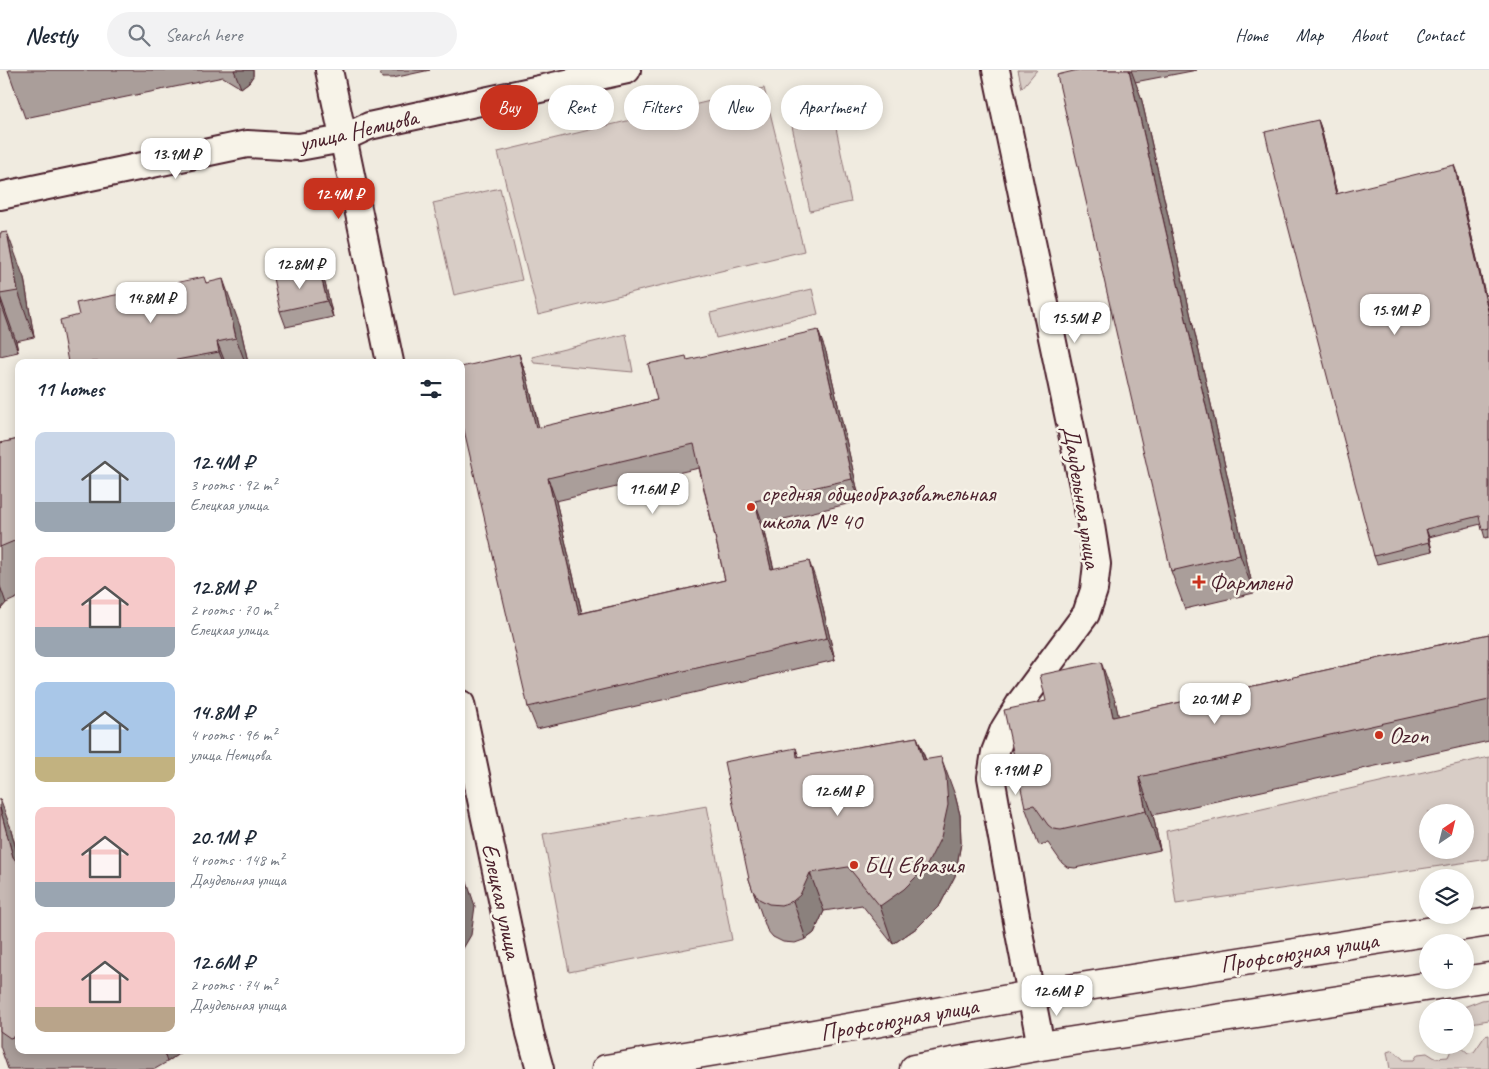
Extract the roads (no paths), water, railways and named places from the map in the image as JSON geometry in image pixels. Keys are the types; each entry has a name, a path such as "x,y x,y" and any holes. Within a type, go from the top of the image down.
{"main road":[{"name":"Профсоюзная улица","path":"606,1069 1031,995 1489,922"},
{"path":"914,1069 1041,1046 1489,977"}],"street":[{"path":"329,70 389,359"},
{"name":"улица Немцова","path":"0,196 247,144 299,147 343,138 369,126 627,70"},
{"name":"Даудельная улица","path":"996,70 1090,519 1097,564 1094,590 1086,614 1020,703 1004,729 995,752 991,777 1041,1046"},
{"name":"Елецкая улица","path":"465,723 530,1033 540,1069"}],"place":[{"name":"средняя общеобразовательная школа № 40","path":"751,507"},
{"name":"Фармленд","path":"1199,582"},
{"name":"Ozon","path":"1379,735"},
{"name":"БЦ Евразия","path":"854,865"}]}
